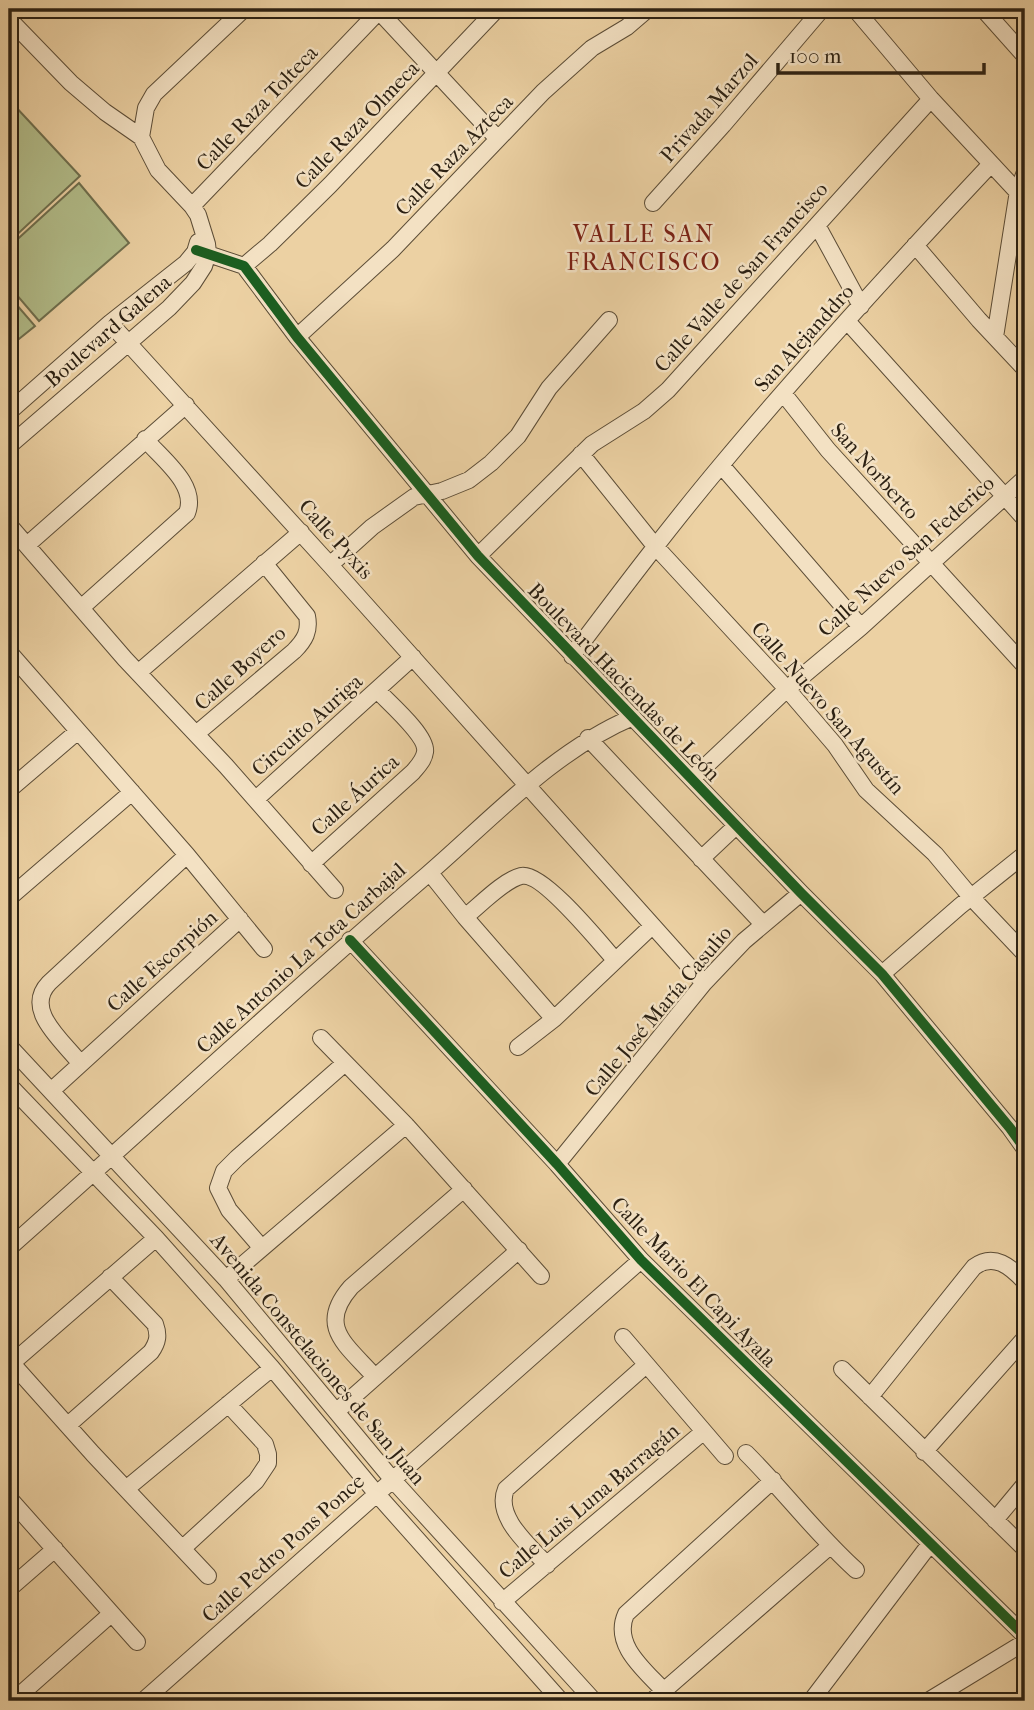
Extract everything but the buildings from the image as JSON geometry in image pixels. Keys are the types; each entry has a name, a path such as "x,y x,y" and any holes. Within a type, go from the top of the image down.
{"street":[{"path":"379,9 498,139"},
{"name":"Calle Raza Tolteca","path":"192,206 379,9"},
{"name":"Calle Raza Olmeca","path":"244,266 330,185 497,9"},
{"name":"Calle Raza Azteca","path":"297,337 393,249 576,61 627,27 648,9"},
{"name":"Privada Marzol","path":"653,203 822,9"},
{"path":"855,9 931,99 1021,196"},
{"path":"983,9 1025,56"},
{"path":"141,136 146,108 154,94 240,10"},
{"path":"9,19 71,83 105,112 141,136 158,170 198,215 202,230 202,251 244,266"},
{"name":"Calle Valle de San Francisco","path":"478,556 581,454 608,433 644,411 668,390 931,99"},
{"name":"San Alejanddro","path":"572,656 655,546 721,465 915,245 991,164"},
{"path":"995,337 1025,173"},
{"path":"817,225 861,306"},
{"path":"915,245 1025,369"},
{"name":"Boulevard Galena","path":"9,412 110,323 202,251"},
{"name":"Boulevard Galena","path":"9,446 170,308 201,272 202,251"},
{"name":"Boulevard Haciendas de León","path":"244,266 297,337 478,556 801,894 882,974 1025,1149"},
{"path":"330,565 390,513 414,497 442,491 468,480 491,463 518,436 548,388 609,320"},
{"path":"847,321 1025,519"},
{"name":"Calle Pyxis","path":"110,323 187,405 704,983"},
{"name":"San Norberto","path":"783,393 828,450 1025,666"},
{"path":"27,545 187,405"},
{"path":"80,608 187,513 189,500 184,482 145,439"},
{"path":"581,454 655,546"},
{"path":"721,465 860,627"},
{"name":"Calle Nuevo San Federico","path":"692,779 787,690 1025,478"},
{"name":"Calle Boyero","path":"9,525 80,608 256,799"},
{"path":"139,672 301,532"},
{"name":"Calle Nuevo San Agustín","path":"655,546 835,745 866,789 934,854 1025,954"},
{"name":"Calle Boyero","path":"196,734 294,651 307,633 307,616 264,563"},
{"name":"Calle Escorpión","path":"9,652 15,670 78,731 240,919 51,1091"},
{"name":"Circuito Auriga","path":"335,890 256,799 413,657"},
{"name":"Calle Áurica","path":"310,864 413,772 425,754 421,736 377,690"},
{"name":"Calle Antonio La Tota Carbajal","path":"9,1248 350,940 528,785 588,738 633,717"},
{"path":"9,790 78,731"},
{"path":"588,738 763,924"},
{"path":"9,898 132,792"},
{"path":"701,859 736,826"},
{"path":"882,974 1025,854"},
{"path":"80,1063 42,1015 40,994 187,855"},
{"path":"430,873 554,1019"},
{"path":"465,917 512,880 523,875 532,876 551,890 615,960"},
{"name":"Calle José María Casulio","path":"557,1164 704,983 744,941 801,894"},
{"path":"240,919 264,949"},
{"path":"518,1047 554,1019 652,926"},
{"name":"Calle Mario El Capi Ayala","path":"350,940 557,1164 640,1260 1025,1636"},
{"path":"321,1038 406,1125 541,1276"},
{"name":"Avenida Constelaciones de San Juan","path":"9,1046 226,1279 392,1479 594,1701"},
{"path":"261,1247 229,1210 218,1188 219,1180 237,1158 345,1063"},
{"name":"Avenida Constelaciones de San Juan","path":"9,1085 156,1238 272,1368 376,1493 561,1701"},
{"path":"226,1279 406,1125"},
{"path":"375,1377 340,1337 334,1315 338,1303 351,1287 464,1188"},
{"path":"156,1238 10,1362 208,1576"},
{"path":"337,1411 519,1250"},
{"name":"Calle Pedro Pons Ponce","path":"143,1701 640,1260"},
{"path":"870,1396 974,1267 981,1262 999,1261 1008,1265 1025,1282"},
{"path":"68,1425 157,1344 158,1332 155,1324 110,1277"},
{"name":"Calle Luis Luna Barragán","path":"623,1337 724,1456"},
{"path":"924,1452 1025,1338"},
{"path":"547,1565 506,1516 503,1505 506,1489 646,1365"},
{"path":"127,1489 272,1368"},
{"path":"842,1369 1025,1549"},
{"path":"183,1548 256,1481 268,1464 265,1444 228,1404"},
{"name":"Calle Luis Luna Barragán","path":"502,1602 704,1432"},
{"path":"746,1453 830,1546 856,1570"},
{"path":"773,1480 626,1614 621,1631 624,1643 658,1696 830,1546"},
{"path":"995,1520 1025,1484"},
{"path":"9,1498 137,1642"},
{"path":"811,1701 930,1544"},
{"path":"9,1589 55,1549"},
{"path":"12,1699 111,1614"},
{"path":"928,1701 1025,1642"}],"green space":[{"path":"13,104 80,176 9,242 9,107"},
{"path":"79,183 129,243 39,321 9,286 9,247"},
{"path":"9,296 35,326 9,347"}],"cycle path":[{"path":"196,250 244,266 297,337 478,556 882,974 1025,1149"},
{"path":"350,940 557,1164 641,1260 1025,1636"}],"district":[{"name":"VALLE SAN FRANCISCO","path":"644,248"}]}
